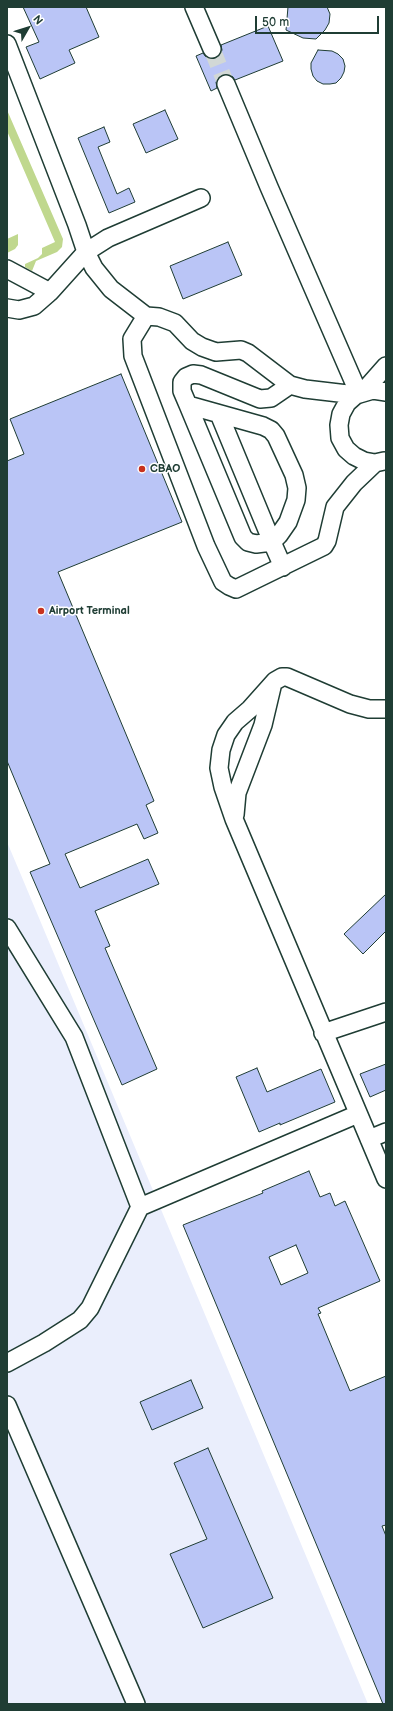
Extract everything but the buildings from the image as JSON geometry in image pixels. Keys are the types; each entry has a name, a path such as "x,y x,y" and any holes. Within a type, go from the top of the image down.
{"street":[{"path":"194,7 212,49"},
{"path":"7,44 12,70 77,225 86,252 94,268 111,290 146,316 159,317 175,323 192,340 210,351 241,350 254,356 290,385 305,389 359,394 373,390 386,392"},
{"path":"226,84 359,394"},
{"path":"7,308 25,309 34,306 50,292 86,252 108,238 201,198"},
{"path":"7,269 50,292"},
{"path":"146,316 132,339 133,356 206,546 223,582 236,589 324,546 327,541 334,507 354,483 381,462"},
{"path":"381,462 364,461 354,456 346,449 340,438 338,425 341,414 347,403 359,394 386,366"},
{"path":"188,405 263,426 271,430 294,475 296,488 296,500 291,515 283,530 272,542 256,544 248,542 243,537 182,391 182,382 186,377 192,374 201,375 260,399 271,398 290,385"},
{"path":"219,414 283,567"},
{"path":"386,709 369,709 350,704 287,677 282,677 236,722 226,735 221,750 219,768 223,787 234,819 386,1179"},
{"path":"234,819 237,793 263,725 272,686"},
{"path":"7,928 74,1037 140,1207"},
{"path":"324,1033 386,1012"},
{"path":"7,1363 44,1343 80,1320 90,1308 140,1207 358,1114"},
{"path":"369,1139 386,1132"},
{"path":"7,1406 136,1704"}],"shaded area":[{"path":"7,842 21,875 368,1704 7,1704"}],"green space":[{"path":"7,110 63,239 62,247 57,252 36,261 32,271 25,267 25,264 38,258 42,254 42,248 55,242 7,131"},
{"path":"18,234 18,245 15,249 7,253 7,239"}],"tunnel":[{"path":"212,49 226,84"}],"place":[{"name":"CBAO","path":"142,469"},
{"name":"Airport Terminal","path":"41,611"}]}
